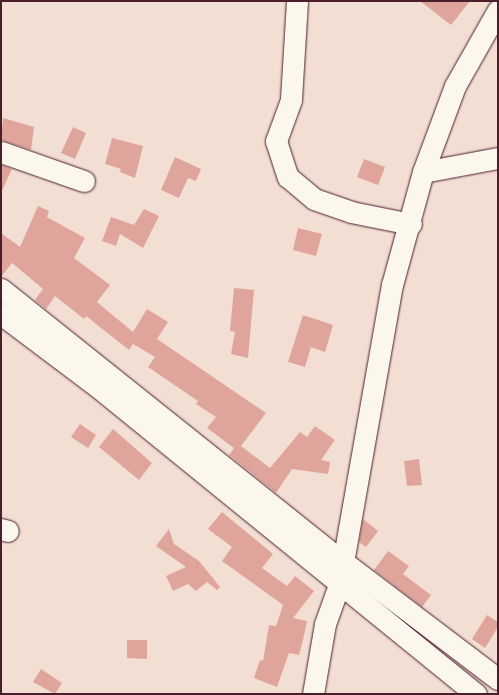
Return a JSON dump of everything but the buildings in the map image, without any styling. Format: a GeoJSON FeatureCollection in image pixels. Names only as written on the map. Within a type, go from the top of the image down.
{"type":"FeatureCollection","features":[{"type":"Feature","properties":{"kind":"street"},"geometry":{"type":"LineString","coordinates":[[299,3],[291,100],[276,141],[288,177],[294,184],[322,202],[351,212],[412,224]]}},
{"type":"Feature","properties":{"kind":"street"},"geometry":{"type":"LineString","coordinates":[[313,694],[325,624],[339,585],[341,560],[392,285],[412,224],[423,172],[455,86],[498,10]]}},
{"type":"Feature","properties":{"kind":"street"},"geometry":{"type":"LineString","coordinates":[[1,152],[84,181]]}},
{"type":"Feature","properties":{"kind":"street"},"geometry":{"type":"LineString","coordinates":[[423,172],[498,158]]}},
{"type":"Feature","properties":{"kind":"street"},"geometry":{"type":"LineString","coordinates":[[1,289],[341,560],[498,679]]}},
{"type":"Feature","properties":{"kind":"street"},"geometry":{"type":"LineString","coordinates":[[1,314],[98,388],[339,585],[476,694]]}}]}
